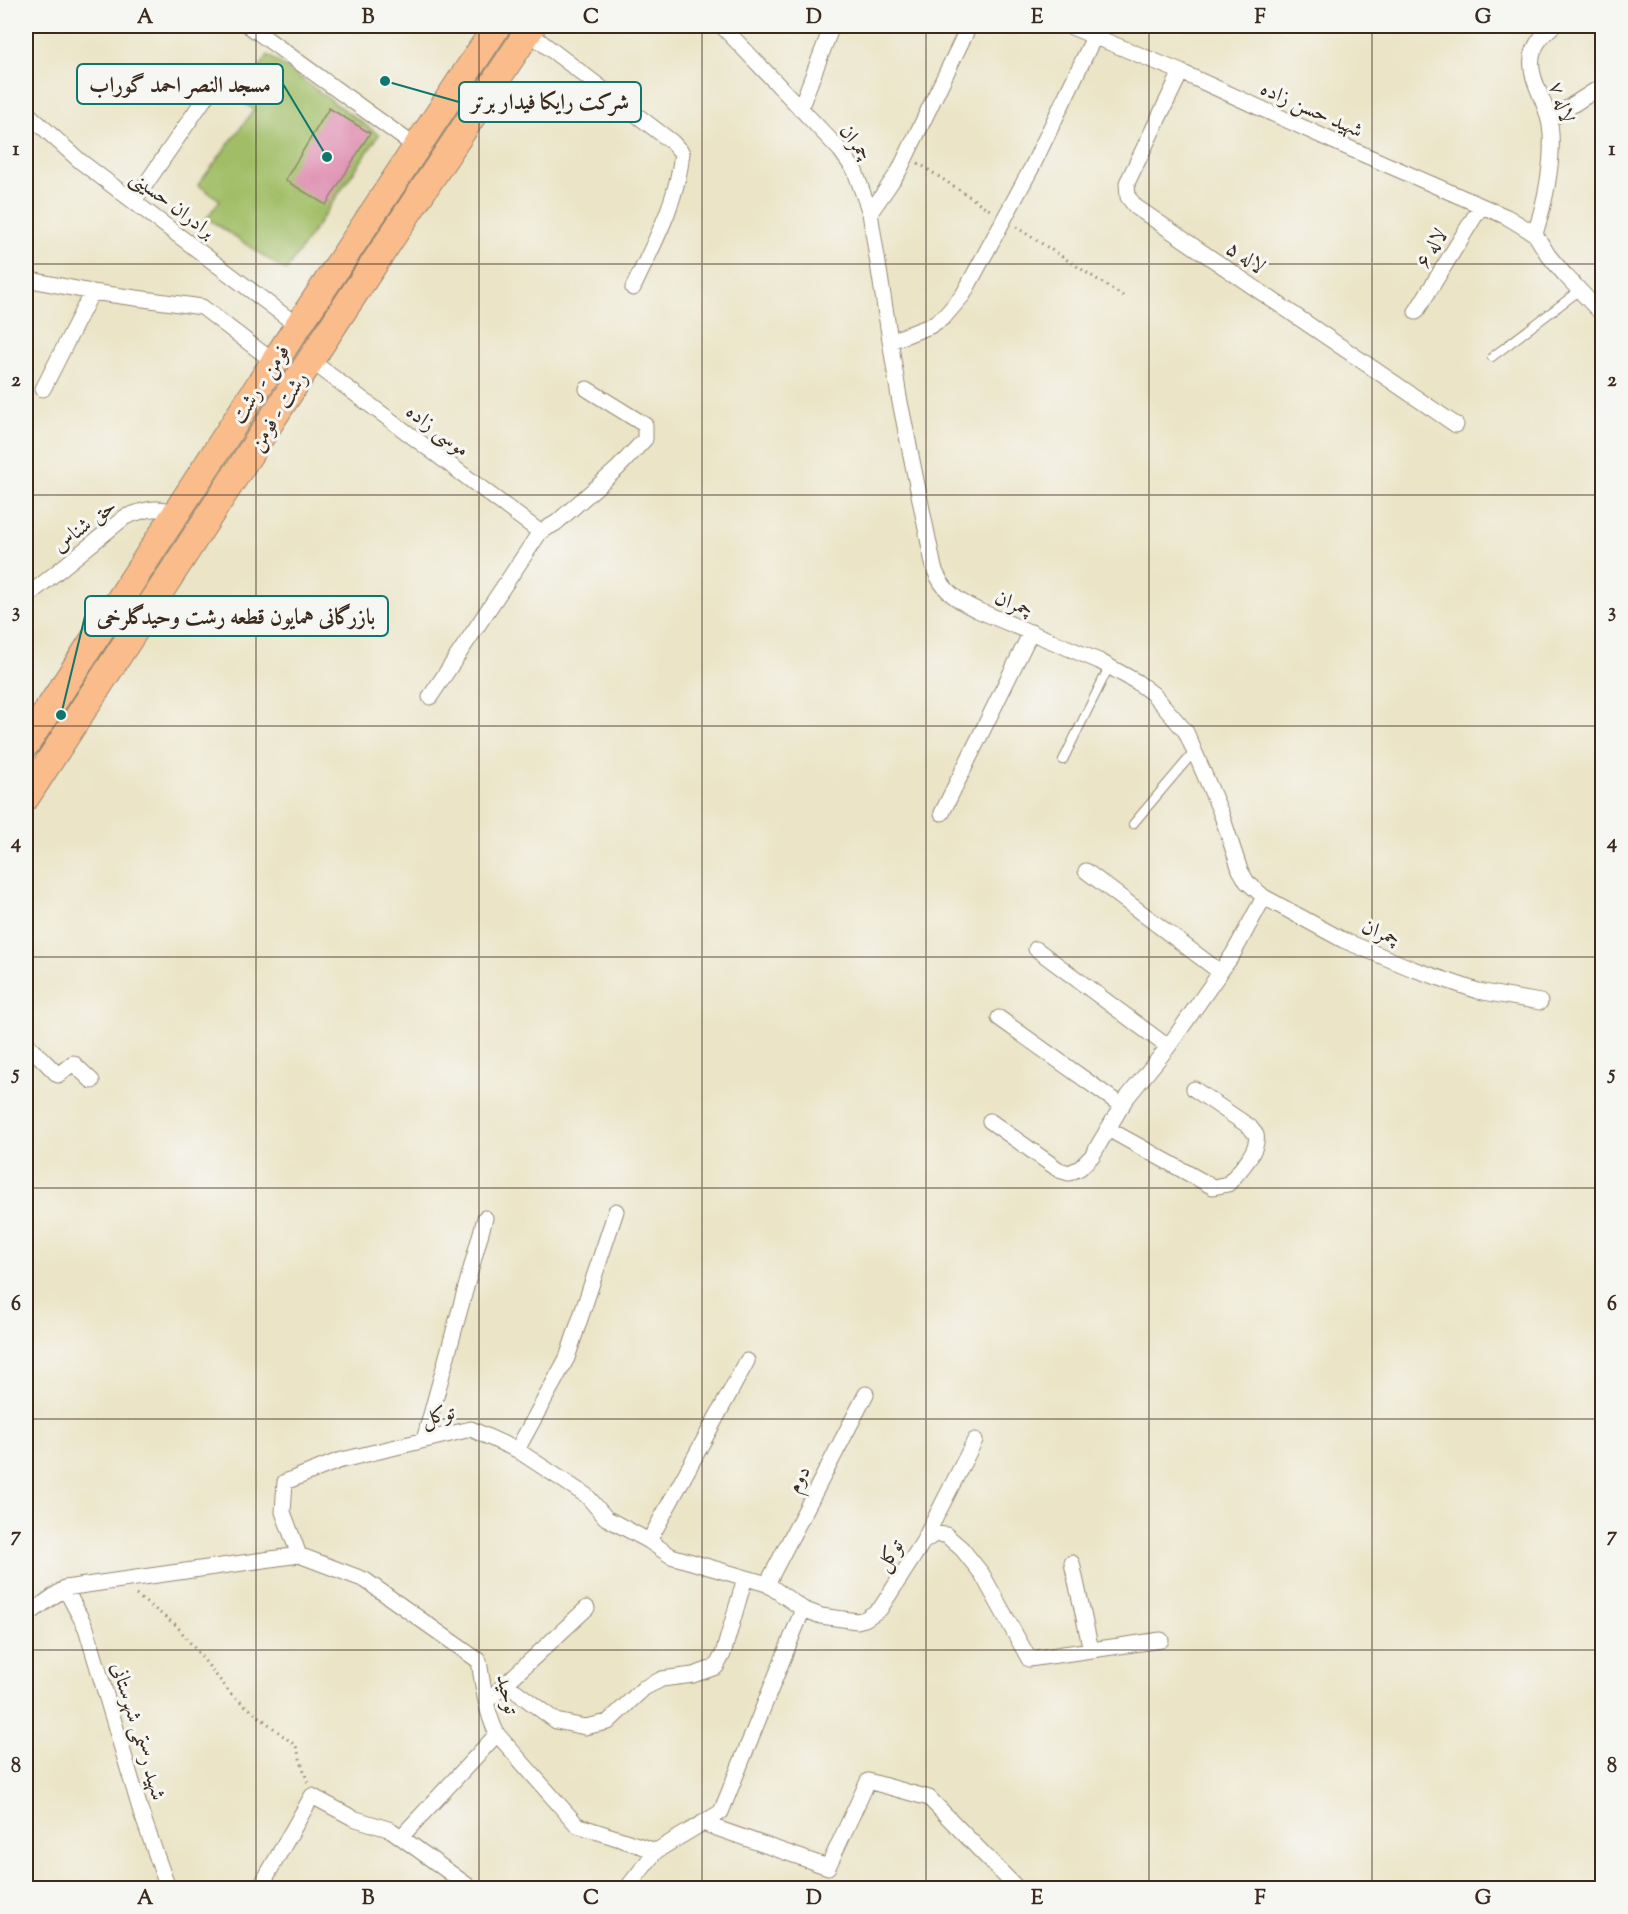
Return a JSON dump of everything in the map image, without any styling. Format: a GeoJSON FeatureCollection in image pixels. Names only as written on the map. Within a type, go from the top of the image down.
{"type":"FeatureCollection","features":[{"type":"Feature","properties":{"kind":"highway","name":"فومن - رشت"},"geometry":{"type":"LineString","coordinates":[[26,744],[416,147],[490,28]]}},
{"type":"Feature","properties":{"kind":"highway","name":"رشت - فومن"},"geometry":{"type":"LineString","coordinates":[[26,797],[310,360],[530,28]]}},
{"type":"Feature","properties":{"kind":"street"},"geometry":{"type":"LineString","coordinates":[[249,26],[416,147]]}},
{"type":"Feature","properties":{"kind":"street","name":"چمران"},"geometry":{"type":"LineString","coordinates":[[722,26],[840,150],[855,171],[870,213],[908,441],[934,568],[939,581],[949,594],[961,603],[1100,661],[1153,694],[1186,732],[1223,819],[1240,870],[1247,882],[1264,897],[1343,940],[1413,969],[1478,991],[1540,1002]]}},
{"type":"Feature","properties":{"kind":"street"},"geometry":{"type":"LineString","coordinates":[[800,109],[832,26]]}},
{"type":"Feature","properties":{"kind":"street"},"geometry":{"type":"LineString","coordinates":[[870,213],[899,171],[969,26]]}},
{"type":"Feature","properties":{"kind":"street","name":"شهید حسن زاده"},"geometry":{"type":"LineString","coordinates":[[1069,26],[1181,72],[1507,217],[1535,234]]}},
{"type":"Feature","properties":{"kind":"street","name":"لاله ۷"},"geometry":{"type":"LineString","coordinates":[[1535,234],[1546,198],[1551,135],[1549,120],[1533,80],[1532,63],[1534,48],[1541,36],[1553,26]]}},
{"type":"Feature","properties":{"kind":"street"},"geometry":{"type":"LineString","coordinates":[[530,28],[672,142],[682,153],[679,178],[665,222],[633,288]]}},
{"type":"Feature","properties":{"kind":"street"},"geometry":{"type":"LineString","coordinates":[[891,340],[930,326],[944,317],[963,295],[1032,167],[1094,37]]}},
{"type":"Feature","properties":{"kind":"street","name":"لاله ۵"},"geometry":{"type":"LineString","coordinates":[[1181,72],[1127,183],[1128,197],[1136,207],[1456,425]]}},
{"type":"Feature","properties":{"kind":"street"},"geometry":{"type":"LineString","coordinates":[[1549,120],[1602,87]]}},
{"type":"Feature","properties":{"kind":"street"},"geometry":{"type":"LineString","coordinates":[[134,201],[207,95]]}},
{"type":"Feature","properties":{"kind":"street","name":"برادران حسینی"},"geometry":{"type":"LineString","coordinates":[[26,112],[80,161],[298,326]]}},
{"type":"Feature","properties":{"kind":"street","name":"لاله ۶"},"geometry":{"type":"LineString","coordinates":[[1416,312],[1481,206]]}},
{"type":"Feature","properties":{"kind":"street"},"geometry":{"type":"LineString","coordinates":[[1535,234],[1548,255],[1602,314]]}},
{"type":"Feature","properties":{"kind":"street"},"geometry":{"type":"LineString","coordinates":[[26,279],[92,292],[202,307],[274,362]]}},
{"type":"Feature","properties":{"kind":"street"},"geometry":{"type":"LineString","coordinates":[[43,389],[92,292]]}},
{"type":"Feature","properties":{"kind":"street","name":"موسی زاده"},"geometry":{"type":"LineString","coordinates":[[310,360],[540,532]]}},
{"type":"Feature","properties":{"kind":"street"},"geometry":{"type":"LineString","coordinates":[[430,697],[540,532],[556,523],[618,468],[645,440],[645,425],[587,389]]}},
{"type":"Feature","properties":{"kind":"street","name":"حق شناس"},"geometry":{"type":"LineString","coordinates":[[26,597],[125,517],[161,508],[176,513]]}},
{"type":"Feature","properties":{"kind":"street"},"geometry":{"type":"LineString","coordinates":[[942,813],[1030,632]]}},
{"type":"Feature","properties":{"kind":"street"},"geometry":{"type":"LineString","coordinates":[[1086,871],[1220,972]]}},
{"type":"Feature","properties":{"kind":"street"},"geometry":{"type":"LineString","coordinates":[[990,1121],[1059,1170],[1069,1173],[1080,1168],[1092,1156],[1122,1106],[1168,1047],[1233,954],[1264,897]]}},
{"type":"Feature","properties":{"kind":"street"},"geometry":{"type":"LineString","coordinates":[[1036,950],[1168,1047]]}},
{"type":"Feature","properties":{"kind":"street"},"geometry":{"type":"LineString","coordinates":[[999,1018],[1122,1106]]}},
{"type":"Feature","properties":{"kind":"street"},"geometry":{"type":"LineString","coordinates":[[26,1043],[58,1075],[73,1063],[92,1081]]}},
{"type":"Feature","properties":{"kind":"street"},"geometry":{"type":"LineString","coordinates":[[1108,1129],[1213,1187],[1228,1184],[1244,1166],[1256,1145],[1256,1134],[1250,1127],[1194,1089]]}},
{"type":"Feature","properties":{"kind":"street"},"geometry":{"type":"LineString","coordinates":[[517,1450],[567,1358],[616,1211]]}},
{"type":"Feature","properties":{"kind":"street"},"geometry":{"type":"LineString","coordinates":[[424,1440],[485,1218]]}},
{"type":"Feature","properties":{"kind":"street"},"geometry":{"type":"LineString","coordinates":[[649,1541],[747,1361]]}},
{"type":"Feature","properties":{"kind":"street","name":"دوم"},"geometry":{"type":"LineString","coordinates":[[767,1584],[867,1394]]}},
{"type":"Feature","properties":{"kind":"street","name":"توکل"},"geometry":{"type":"LineString","coordinates":[[299,1555],[283,1512],[285,1482],[338,1461],[471,1429],[517,1450],[587,1496],[606,1518],[649,1541],[670,1556],[767,1584],[803,1609],[821,1616],[857,1621],[873,1615],[880,1609],[922,1542],[934,1534],[946,1535],[962,1549],[982,1574],[1029,1659],[1161,1640]]}},
{"type":"Feature","properties":{"kind":"street"},"geometry":{"type":"LineString","coordinates":[[922,1542],[975,1440]]}},
{"type":"Feature","properties":{"kind":"street","name":"توحید"},"geometry":{"type":"LineString","coordinates":[[26,1616],[65,1588],[299,1555],[364,1580],[479,1661],[486,1702],[497,1734],[577,1825],[656,1851]]}},
{"type":"Feature","properties":{"kind":"street"},"geometry":{"type":"LineString","coordinates":[[1072,1563],[1091,1650]]}},
{"type":"Feature","properties":{"kind":"street"},"geometry":{"type":"LineString","coordinates":[[506,1684],[556,1721],[585,1727],[608,1722],[644,1688],[662,1679],[693,1674],[716,1667],[723,1654],[745,1578]]}},
{"type":"Feature","properties":{"kind":"street","name":"شهید رستمی شهرستانی"},"geometry":{"type":"LineString","coordinates":[[65,1588],[86,1628],[141,1812],[168,1888]]}},
{"type":"Feature","properties":{"kind":"street"},"geometry":{"type":"LineString","coordinates":[[486,1702],[587,1608]]}},
{"type":"Feature","properties":{"kind":"street"},"geometry":{"type":"LineString","coordinates":[[628,1888],[656,1851],[721,1812],[803,1609]]}},
{"type":"Feature","properties":{"kind":"street"},"geometry":{"type":"LineString","coordinates":[[401,1837],[497,1734]]}},
{"type":"Feature","properties":{"kind":"street"},"geometry":{"type":"LineString","coordinates":[[702,1823],[828,1867],[868,1781],[929,1798],[1017,1888]]}},
{"type":"Feature","properties":{"kind":"street"},"geometry":{"type":"LineString","coordinates":[[262,1884],[312,1796],[353,1818],[391,1830],[471,1888]]}},
{"type":"Feature","properties":{"kind":"lane"},"geometry":{"type":"LineString","coordinates":[[1491,357],[1579,291]]}},
{"type":"Feature","properties":{"kind":"lane"},"geometry":{"type":"LineString","coordinates":[[1063,760],[1109,667]]}},
{"type":"Feature","properties":{"kind":"lane"},"geometry":{"type":"LineString","coordinates":[[1133,824],[1194,751]]}},
{"type":"Feature","properties":{"kind":"path"},"geometry":{"type":"LineString","coordinates":[[117,1581],[176,1625],[231,1694],[296,1746],[312,1796]]}},
{"type":"Feature","properties":{"kind":"green space"},"geometry":{"type":"Polygon","coordinates":[[[268,55],[379,135],[286,271],[207,218],[220,200],[198,185],[254,110],[239,99],[268,55]]]}},
{"type":"Feature","properties":{"kind":"building"},"geometry":{"type":"Polygon","coordinates":[[[329,108],[370,133],[326,205],[285,180],[329,108]]]}},
{"type":"Feature","properties":{"kind":"place","name":"شرکت رایکا فیدار برتر"},"geometry":{"type":"Point","coordinates":[385,81]}},
{"type":"Feature","properties":{"kind":"place","name":"مسجد النصر احمد گوراب"},"geometry":{"type":"Point","coordinates":[327,157]}},
{"type":"Feature","properties":{"kind":"place","name":"بازرگانی همایون قطعه رشت وحیدگلرخی"},"geometry":{"type":"Point","coordinates":[61,715]}}]}
